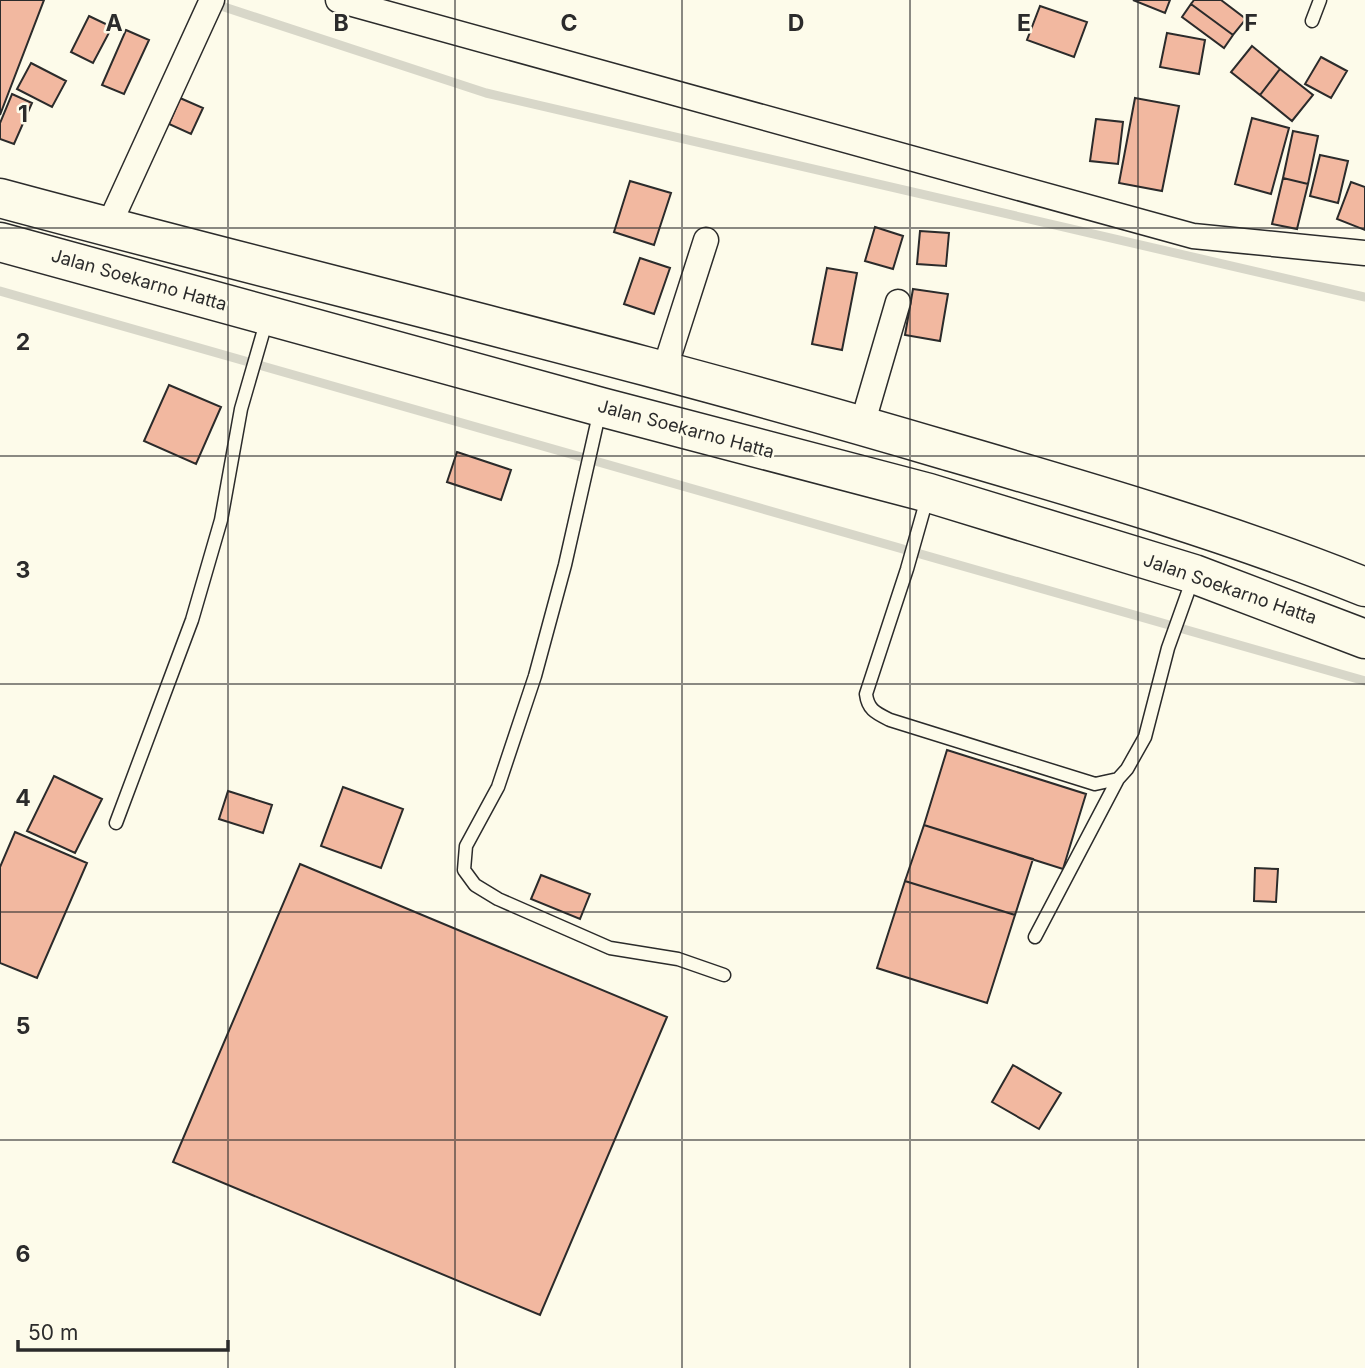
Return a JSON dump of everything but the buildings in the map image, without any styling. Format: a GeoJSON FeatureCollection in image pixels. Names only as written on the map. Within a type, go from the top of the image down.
{"type":"FeatureCollection","features":[{"type":"Feature","properties":{"kind":"highway"},"geometry":{"type":"LineString","coordinates":[[0,198],[862,425],[1118,501],[1308,564],[1365,587]]}},
{"type":"Feature","properties":{"kind":"highway","name":"Jalan Soekarno Hatta"},"geometry":{"type":"LineString","coordinates":[[0,242],[601,407],[929,493],[1194,574],[1365,639]]}},
{"type":"Feature","properties":{"kind":"street"},"geometry":{"type":"LineString","coordinates":[[108,227],[212,0]]}},
{"type":"Feature","properties":{"kind":"street"},"geometry":{"type":"LineString","coordinates":[[338,0],[1193,236],[1365,253]]}},
{"type":"Feature","properties":{"kind":"street"},"geometry":{"type":"LineString","coordinates":[[664,371],[706,240]]}},
{"type":"Feature","properties":{"kind":"street"},"geometry":{"type":"LineString","coordinates":[[862,425],[898,302]]}},
{"type":"Feature","properties":{"kind":"lane"},"geometry":{"type":"LineString","coordinates":[[1312,21],[1320,0]]}},
{"type":"Feature","properties":{"kind":"lane"},"geometry":{"type":"LineString","coordinates":[[116,823],[192,620],[221,520],[242,409],[268,316]]}},
{"type":"Feature","properties":{"kind":"lane"},"geometry":{"type":"LineString","coordinates":[[601,407],[535,676],[498,787],[466,846],[464,870],[475,885],[498,899],[610,948],[678,959],[724,975]]}},
{"type":"Feature","properties":{"kind":"lane"},"geometry":{"type":"LineString","coordinates":[[929,493],[866,694],[867,704],[872,711],[890,720],[1095,784],[1118,779]]}},
{"type":"Feature","properties":{"kind":"lane"},"geometry":{"type":"LineString","coordinates":[[1035,937],[1118,779],[1127,769],[1145,737],[1168,648],[1194,574]]}},
{"type":"Feature","properties":{"kind":"waterway"},"geometry":{"type":"LineString","coordinates":[[212,3],[486,93],[1365,297]]}},
{"type":"Feature","properties":{"kind":"waterway"},"geometry":{"type":"LineString","coordinates":[[0,291],[1365,681]]}}]}
